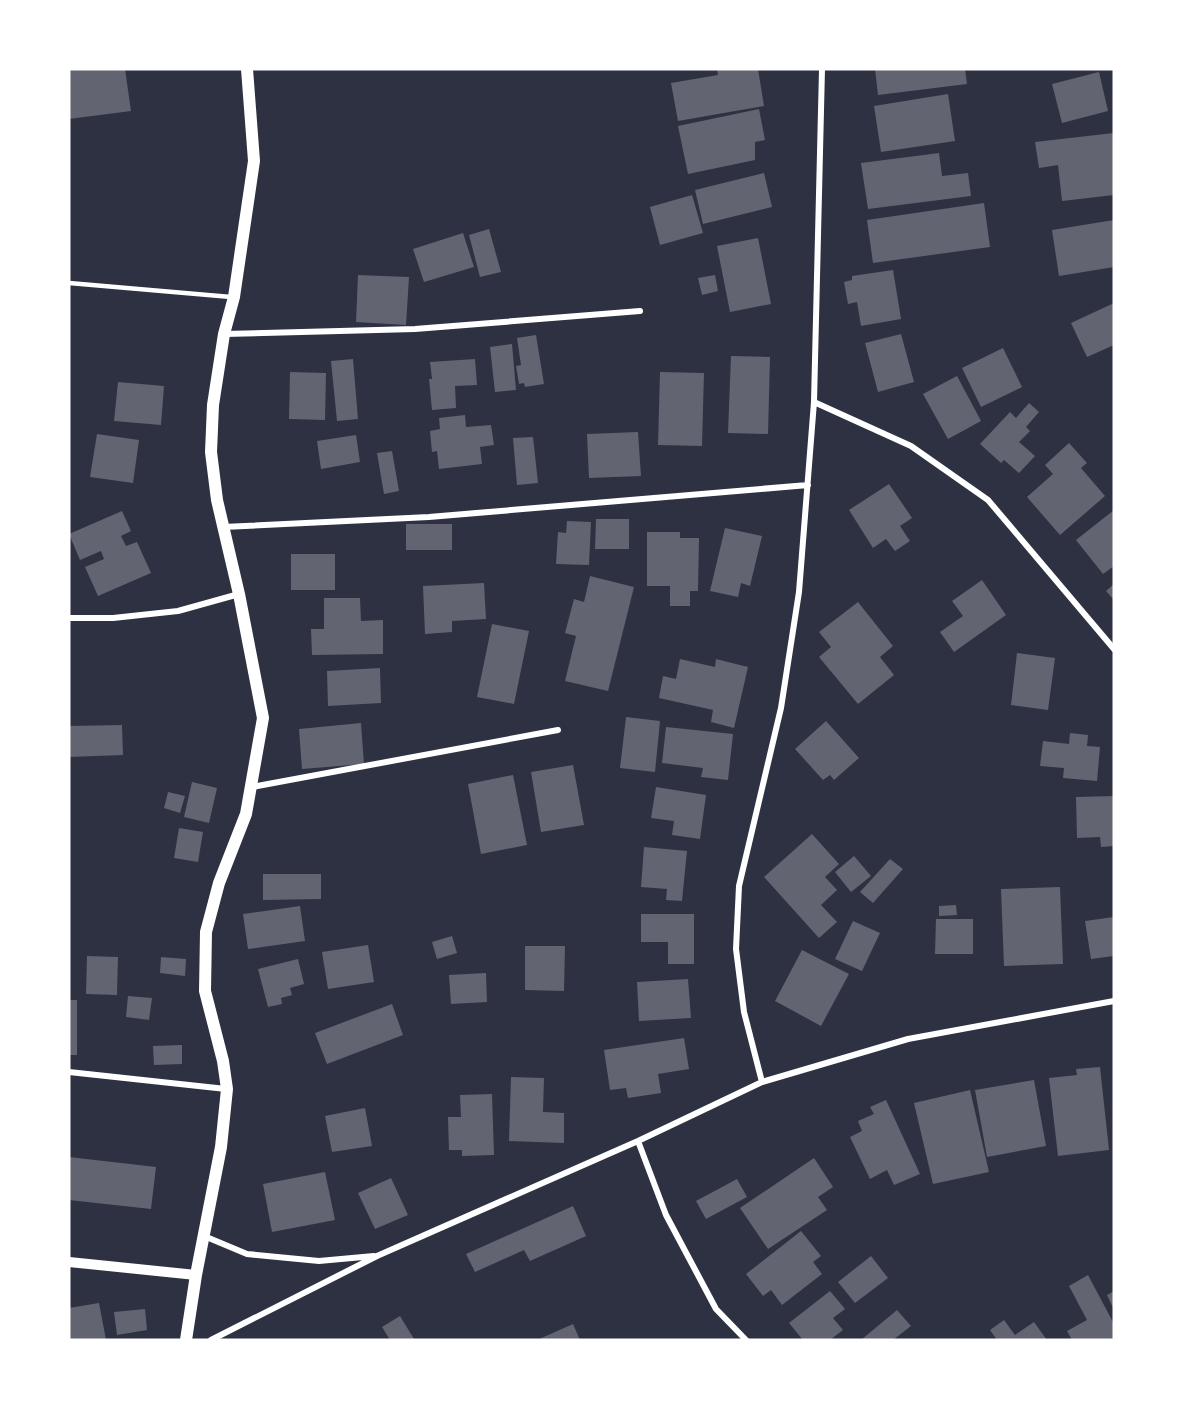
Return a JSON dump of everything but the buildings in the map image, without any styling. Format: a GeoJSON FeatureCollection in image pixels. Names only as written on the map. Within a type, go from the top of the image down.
{"type":"FeatureCollection","features":[{"type":"Feature","properties":{"kind":"main road"},"geometry":{"type":"LineString","coordinates":[[186,1340],[221,1147],[227,1089],[223,1061],[205,991],[206,933],[219,883],[246,814],[263,718],[239,594],[217,500],[211,452],[213,405],[224,334],[234,297],[254,161],[247,69]]}},
{"type":"Feature","properties":{"kind":"street"},"geometry":{"type":"LineString","coordinates":[[762,1082],[744,1012],[736,949],[739,886],[781,708],[800,592],[814,402],[822,69]]}},
{"type":"Feature","properties":{"kind":"street"},"geometry":{"type":"LineString","coordinates":[[224,334],[415,329],[640,311]]}},
{"type":"Feature","properties":{"kind":"street"},"geometry":{"type":"LineString","coordinates":[[814,402],[910,446],[988,500],[1114,649]]}},
{"type":"Feature","properties":{"kind":"street"},"geometry":{"type":"LineString","coordinates":[[223,527],[429,517],[808,485]]}},
{"type":"Feature","properties":{"kind":"street"},"geometry":{"type":"LineString","coordinates":[[69,618],[113,618],[178,611],[239,594]]}},
{"type":"Feature","properties":{"kind":"street"},"geometry":{"type":"LineString","coordinates":[[251,787],[558,730]]}},
{"type":"Feature","properties":{"kind":"street"},"geometry":{"type":"LineString","coordinates":[[211,1340],[377,1256],[638,1141],[762,1082],[908,1039],[1114,1001]]}},
{"type":"Feature","properties":{"kind":"street"},"geometry":{"type":"LineString","coordinates":[[69,1072],[227,1089]]}},
{"type":"Feature","properties":{"kind":"street"},"geometry":{"type":"LineString","coordinates":[[638,1141],[666,1215],[716,1309],[746,1340]]}},
{"type":"Feature","properties":{"kind":"street"},"geometry":{"type":"LineString","coordinates":[[204,1236],[247,1254],[319,1261],[377,1256]]}},
{"type":"Feature","properties":{"kind":"street"},"geometry":{"type":"LineString","coordinates":[[69,1262],[196,1275]]}},
{"type":"Feature","properties":{"kind":"lane"},"geometry":{"type":"LineString","coordinates":[[69,283],[234,297]]}}]}
